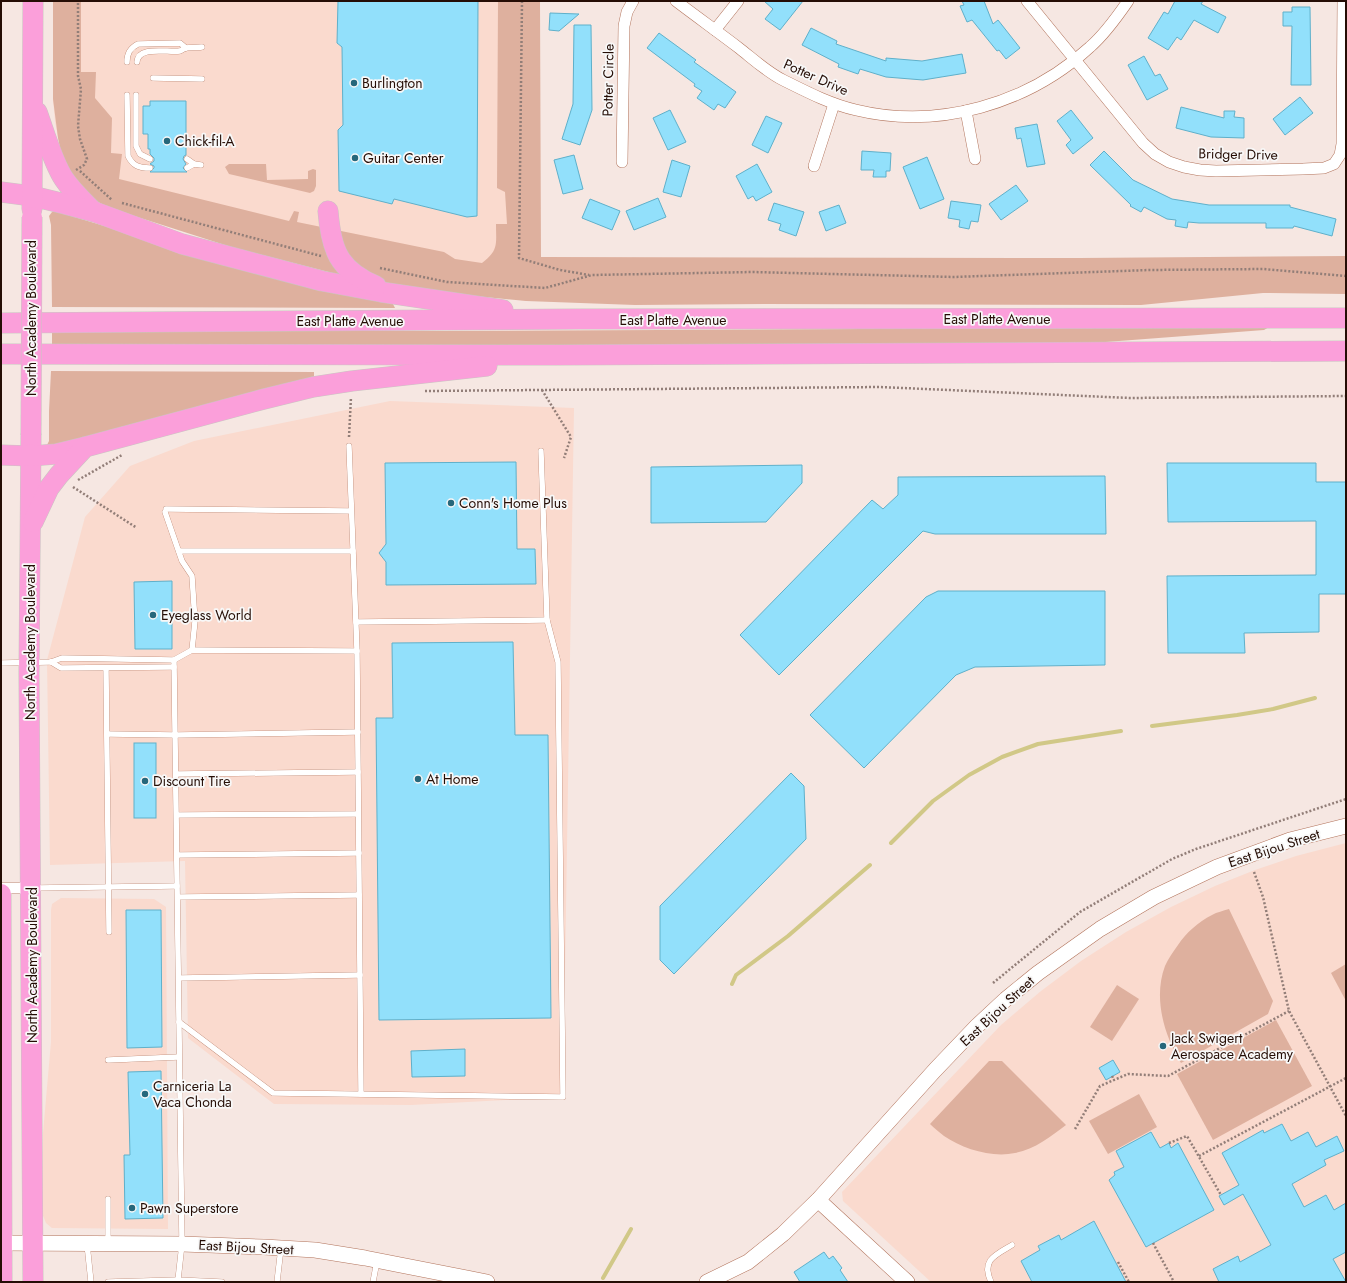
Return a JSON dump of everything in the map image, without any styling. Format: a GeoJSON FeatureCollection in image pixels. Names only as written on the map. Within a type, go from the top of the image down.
{"type":"FeatureCollection","features":[{"type":"Feature","properties":{"kind":"highway","name":"North Academy Boulevard"},"geometry":{"type":"LineString","coordinates":[[33,1],[29,662],[32,888],[33,1282]]}},
{"type":"Feature","properties":{"kind":"highway"},"geometry":{"type":"LineString","coordinates":[[32,100],[57,168],[74,192],[95,212]]}},
{"type":"Feature","properties":{"kind":"highway"},"geometry":{"type":"LineString","coordinates":[[1,192],[32,196],[95,212],[182,244],[322,280],[398,294],[508,311],[578,319]]}},
{"type":"Feature","properties":{"kind":"highway"},"geometry":{"type":"LineString","coordinates":[[328,211],[330,235],[334,248],[344,266],[370,283],[398,294]]}},
{"type":"Feature","properties":{"kind":"highway","name":"East Platte Avenue"},"geometry":{"type":"LineString","coordinates":[[1,323],[578,319],[1346,318]]}},
{"type":"Feature","properties":{"kind":"highway"},"geometry":{"type":"LineString","coordinates":[[1,354],[554,355],[1346,351]]}},
{"type":"Feature","properties":{"kind":"highway"},"geometry":{"type":"LineString","coordinates":[[1,455],[31,456],[56,454],[264,399],[313,388],[352,381],[507,364],[554,355]]}},
{"type":"Feature","properties":{"kind":"highway"},"geometry":{"type":"LineString","coordinates":[[31,528],[49,488],[85,447]]}},
{"type":"Feature","properties":{"kind":"highway"},"geometry":{"type":"LineString","coordinates":[[1,894],[2,1282]]}},
{"type":"Feature","properties":{"kind":"street","name":"Potter Circle"},"geometry":{"type":"LineString","coordinates":[[622,162],[624,26],[627,12],[633,1]]}},
{"type":"Feature","properties":{"kind":"street","name":"Potter Drive"},"geometry":{"type":"LineString","coordinates":[[676,1],[782,80],[834,104],[868,113],[905,117],[924,117],[966,111],[1021,94],[1055,75],[1074,60],[1103,34],[1128,1]]}},
{"type":"Feature","properties":{"kind":"street"},"geometry":{"type":"LineString","coordinates":[[715,30],[738,1]]}},
{"type":"Feature","properties":{"kind":"street","name":"Bridger Drive"},"geometry":{"type":"LineString","coordinates":[[1027,1],[1138,138],[1155,154],[1169,162],[1200,170],[1303,170],[1324,168],[1334,164],[1340,155],[1342,144],[1343,1]]}},
{"type":"Feature","properties":{"kind":"street"},"geometry":{"type":"LineString","coordinates":[[814,166],[834,104]]}},
{"type":"Feature","properties":{"kind":"street"},"geometry":{"type":"LineString","coordinates":[[966,111],[976,159]]}},
{"type":"Feature","properties":{"kind":"street","name":"East Bijou Street"},"geometry":{"type":"LineString","coordinates":[[707,1282],[748,1262],[783,1234],[818,1200],[935,1070],[977,1026],[1006,999],[1038,973],[1100,929],[1154,897],[1217,867],[1290,840],[1346,826]]}},
{"type":"Feature","properties":{"kind":"street"},"geometry":{"type":"LineString","coordinates":[[1,888],[32,888]]}},
{"type":"Feature","properties":{"kind":"street"},"geometry":{"type":"LineString","coordinates":[[818,1200],[906,1282]]}},
{"type":"Feature","properties":{"kind":"street","name":"East Bijou Street"},"geometry":{"type":"LineString","coordinates":[[2,1243],[182,1244],[315,1250],[377,1260],[487,1282]]}},
{"type":"Feature","properties":{"kind":"lane"},"geometry":{"type":"LineString","coordinates":[[127,62],[129,51],[138,44],[180,43],[186,48]]}},
{"type":"Feature","properties":{"kind":"lane"},"geometry":{"type":"LineString","coordinates":[[137,62],[140,55],[143,53],[162,50],[180,51],[186,48],[202,48]]}},
{"type":"Feature","properties":{"kind":"lane"},"geometry":{"type":"LineString","coordinates":[[153,78],[202,79]]}},
{"type":"Feature","properties":{"kind":"lane"},"geometry":{"type":"LineString","coordinates":[[127,95],[128,156],[132,163],[137,166],[150,168]]}},
{"type":"Feature","properties":{"kind":"lane"},"geometry":{"type":"LineString","coordinates":[[136,95],[136,146],[137,150],[142,156],[150,158]]}},
{"type":"Feature","properties":{"kind":"lane"},"geometry":{"type":"LineString","coordinates":[[186,159],[194,164],[202,165]]}},
{"type":"Feature","properties":{"kind":"lane"},"geometry":{"type":"LineString","coordinates":[[186,168],[194,164]]}},
{"type":"Feature","properties":{"kind":"lane"},"geometry":{"type":"LineString","coordinates":[[349,446],[357,650],[361,1094]]}},
{"type":"Feature","properties":{"kind":"lane"},"geometry":{"type":"LineString","coordinates":[[179,1022],[273,1093],[563,1097],[558,662],[547,620],[541,451]]}},
{"type":"Feature","properties":{"kind":"lane"},"geometry":{"type":"LineString","coordinates":[[192,650],[195,621],[192,576],[182,561],[178,551],[166,510],[352,512]]}},
{"type":"Feature","properties":{"kind":"lane"},"geometry":{"type":"LineString","coordinates":[[178,551],[353,551]]}},
{"type":"Feature","properties":{"kind":"lane"},"geometry":{"type":"LineString","coordinates":[[356,622],[547,620]]}},
{"type":"Feature","properties":{"kind":"lane"},"geometry":{"type":"LineString","coordinates":[[1,662],[51,662],[62,658],[174,660],[192,650],[357,650]]}},
{"type":"Feature","properties":{"kind":"lane"},"geometry":{"type":"LineString","coordinates":[[174,660],[182,1244],[178,1281]]}},
{"type":"Feature","properties":{"kind":"lane"},"geometry":{"type":"LineString","coordinates":[[51,662],[61,668],[174,667]]}},
{"type":"Feature","properties":{"kind":"lane"},"geometry":{"type":"LineString","coordinates":[[106,668],[109,932]]}},
{"type":"Feature","properties":{"kind":"lane"},"geometry":{"type":"LineString","coordinates":[[107,734],[176,735],[358,732]]}},
{"type":"Feature","properties":{"kind":"lane"},"geometry":{"type":"LineString","coordinates":[[176,774],[358,772]]}},
{"type":"Feature","properties":{"kind":"lane"},"geometry":{"type":"LineString","coordinates":[[177,815],[358,814]]}},
{"type":"Feature","properties":{"kind":"lane"},"geometry":{"type":"LineString","coordinates":[[177,855],[359,853]]}},
{"type":"Feature","properties":{"kind":"lane"},"geometry":{"type":"LineString","coordinates":[[32,888],[177,886]]}},
{"type":"Feature","properties":{"kind":"lane"},"geometry":{"type":"LineString","coordinates":[[178,897],[359,895]]}},
{"type":"Feature","properties":{"kind":"lane"},"geometry":{"type":"LineString","coordinates":[[178,978],[360,975]]}},
{"type":"Feature","properties":{"kind":"lane"},"geometry":{"type":"LineString","coordinates":[[108,1060],[179,1057]]}},
{"type":"Feature","properties":{"kind":"lane"},"geometry":{"type":"LineString","coordinates":[[108,1199],[108,1244]]}},
{"type":"Feature","properties":{"kind":"lane"},"geometry":{"type":"LineString","coordinates":[[87,1244],[91,1282]]}},
{"type":"Feature","properties":{"kind":"lane"},"geometry":{"type":"LineString","coordinates":[[991,1282],[987,1274],[987,1265],[995,1254],[1012,1245]]}},
{"type":"Feature","properties":{"kind":"lane"},"geometry":{"type":"LineString","coordinates":[[278,1282],[281,1248]]}},
{"type":"Feature","properties":{"kind":"lane"},"geometry":{"type":"LineString","coordinates":[[373,1282],[377,1260]]}},
{"type":"Feature","properties":{"kind":"lane"},"geometry":{"type":"LineString","coordinates":[[108,1282],[222,1282]]}},
{"type":"Feature","properties":{"kind":"path"},"geometry":{"type":"LineString","coordinates":[[72,173],[84,165],[87,159],[80,139],[78,126],[81,89],[78,76],[78,1]]}},
{"type":"Feature","properties":{"kind":"path"},"geometry":{"type":"LineString","coordinates":[[522,1],[519,258],[560,270],[592,275],[753,272],[954,277],[1149,270],[1263,269],[1346,276]]}},
{"type":"Feature","properties":{"kind":"path"},"geometry":{"type":"LineString","coordinates":[[78,169],[113,201]]}},
{"type":"Feature","properties":{"kind":"path"},"geometry":{"type":"LineString","coordinates":[[121,203],[340,260]]}},
{"type":"Feature","properties":{"kind":"path"},"geometry":{"type":"LineString","coordinates":[[378,268],[447,282],[545,288],[592,275]]}},
{"type":"Feature","properties":{"kind":"path"},"geometry":{"type":"LineString","coordinates":[[424,391],[880,386],[1130,398],[1346,396]]}},
{"type":"Feature","properties":{"kind":"path"},"geometry":{"type":"LineString","coordinates":[[542,390],[571,437],[564,458]]}},
{"type":"Feature","properties":{"kind":"path"},"geometry":{"type":"LineString","coordinates":[[344,399],[358,396]]}},
{"type":"Feature","properties":{"kind":"path"},"geometry":{"type":"LineString","coordinates":[[349,446],[351,397]]}},
{"type":"Feature","properties":{"kind":"path"},"geometry":{"type":"LineString","coordinates":[[77,481],[124,454]]}},
{"type":"Feature","properties":{"kind":"path"},"geometry":{"type":"LineString","coordinates":[[73,487],[137,528]]}},
{"type":"Feature","properties":{"kind":"path"},"geometry":{"type":"LineString","coordinates":[[1254,872],[1262,897],[1289,1011],[1346,1116]]}},
{"type":"Feature","properties":{"kind":"path"},"geometry":{"type":"LineString","coordinates":[[1075,1129],[1100,1086],[1128,1074],[1168,1076],[1289,1011]]}},
{"type":"Feature","properties":{"kind":"path"},"geometry":{"type":"LineString","coordinates":[[1112,1076],[1114,1080]]}},
{"type":"Feature","properties":{"kind":"path"},"geometry":{"type":"LineString","coordinates":[[1199,1156],[1346,1078]]}},
{"type":"Feature","properties":{"kind":"path"},"geometry":{"type":"LineString","coordinates":[[1169,1143],[1187,1136],[1221,1195]]}},
{"type":"Feature","properties":{"kind":"path"},"geometry":{"type":"LineString","coordinates":[[1153,1243],[1174,1282]]}},
{"type":"Feature","properties":{"kind":"path"},"geometry":{"type":"LineString","coordinates":[[1118,1262],[1129,1282]]}},
{"type":"Feature","properties":{"kind":"shaded area"},"geometry":{"type":"Polygon","coordinates":[[[53,1],[540,1],[526,301],[231,247],[61,152],[55,122],[53,99],[53,1]]]}},
{"type":"Feature","properties":{"kind":"shaded area"},"geometry":{"type":"Polygon","coordinates":[[[53,1],[81,1],[81,72],[96,72],[95,98],[112,118],[111,153],[122,154],[119,179],[289,221],[294,211],[299,212],[297,222],[444,252],[455,259],[482,263],[494,250],[496,224],[507,224],[505,192],[497,188],[498,1],[540,1],[541,257],[1079,258],[1346,256],[1346,294],[1263,293],[1141,305],[635,305],[526,301],[424,291],[356,279],[231,247],[107,207],[93,199],[72,177],[61,152],[58,138],[53,99],[53,1]]]}},
{"type":"Feature","properties":{"kind":"shaded area"},"geometry":{"type":"Polygon","coordinates":[[[229,164],[266,164],[267,180],[308,179],[308,171],[313,169],[316,170],[316,186],[314,191],[310,193],[229,174],[225,167],[229,164]]]}},
{"type":"Feature","properties":{"kind":"shaded area"},"geometry":{"type":"Polygon","coordinates":[[[52,212],[58,212],[187,251],[382,300],[393,304],[395,308],[52,307],[51,225],[49,216],[52,212]]]}},
{"type":"Feature","properties":{"kind":"shaded area"},"geometry":{"type":"Polygon","coordinates":[[[1269,327],[1264,330],[1053,346],[52,351],[52,330],[440,331],[1269,327]]]}},
{"type":"Feature","properties":{"kind":"shaded area"},"geometry":{"type":"Polygon","coordinates":[[[51,371],[314,372],[314,378],[78,445],[47,445],[49,441],[51,371]]]}},
{"type":"Feature","properties":{"kind":"shaded area"},"geometry":{"type":"Polygon","coordinates":[[[390,401],[574,408],[563,1097],[411,1105],[274,1104],[188,1038],[185,861],[50,865],[47,660],[85,517],[130,466],[194,441],[390,401]]]}},
{"type":"Feature","properties":{"kind":"shaded area","name":"Jack Swigert Aerospace Academy"},"geometry":{"type":"Polygon","coordinates":[[[1346,843],[1346,1282],[931,1282],[843,1201],[842,1192],[1001,1025],[1041,991],[1081,961],[1126,932],[1171,907],[1215,886],[1296,856],[1346,843]]]}},
{"type":"Feature","properties":{"kind":"shaded area"},"geometry":{"type":"Polygon","coordinates":[[[61,898],[154,899],[166,907],[168,1229],[52,1228],[46,1223],[42,1213],[43,1133],[51,1042],[51,910],[52,904],[61,898]]]}},
{"type":"Feature","properties":{"kind":"shaded area"},"geometry":{"type":"Polygon","coordinates":[[[1229,909],[1273,1001],[1268,1014],[1181,1063],[1170,1041],[1162,1016],[1160,991],[1165,966],[1181,941],[1193,928],[1214,914],[1229,909]]]}},
{"type":"Feature","properties":{"kind":"shaded area"},"geometry":{"type":"Polygon","coordinates":[[[1346,964],[1346,1001],[1331,973],[1346,964]]]}},
{"type":"Feature","properties":{"kind":"shaded area"},"geometry":{"type":"Polygon","coordinates":[[[1117,985],[1139,999],[1112,1041],[1090,1027],[1117,985]]]}},
{"type":"Feature","properties":{"kind":"shaded area"},"geometry":{"type":"Polygon","coordinates":[[[1276,1020],[1312,1086],[1213,1140],[1177,1074],[1276,1020]]]}},
{"type":"Feature","properties":{"kind":"shaded area"},"geometry":{"type":"Polygon","coordinates":[[[989,1061],[1002,1061],[1066,1125],[1036,1146],[1015,1153],[1006,1154],[978,1151],[960,1145],[938,1132],[930,1124],[989,1061]]]}},
{"type":"Feature","properties":{"kind":"shaded area"},"geometry":{"type":"Polygon","coordinates":[[[1139,1094],[1157,1127],[1108,1154],[1089,1121],[1139,1094]]]}},
{"type":"Feature","properties":{"kind":"building"},"geometry":{"type":"Polygon","coordinates":[[[338,1],[478,1],[477,216],[467,217],[394,199],[392,204],[339,191],[338,130],[343,125],[342,47],[337,43],[338,1]]]}},
{"type":"Feature","properties":{"kind":"building"},"geometry":{"type":"Polygon","coordinates":[[[764,1],[803,1],[780,30],[765,19],[773,9],[764,1]]]}},
{"type":"Feature","properties":{"kind":"building"},"geometry":{"type":"Polygon","coordinates":[[[962,1],[984,1],[993,24],[998,20],[1020,48],[1006,59],[999,50],[997,51],[972,20],[967,22],[960,6],[964,5],[962,1]]]}},
{"type":"Feature","properties":{"kind":"building"},"geometry":{"type":"Polygon","coordinates":[[[1175,1],[1203,1],[1201,4],[1226,17],[1218,33],[1194,20],[1181,40],[1177,37],[1168,50],[1148,38],[1164,12],[1168,14],[1175,1]]]}},
{"type":"Feature","properties":{"kind":"building"},"geometry":{"type":"Polygon","coordinates":[[[1292,7],[1310,7],[1311,85],[1291,85],[1292,26],[1283,26],[1283,12],[1292,12],[1292,7]]]}},
{"type":"Feature","properties":{"kind":"building"},"geometry":{"type":"Polygon","coordinates":[[[550,13],[579,14],[559,31],[549,30],[550,13]]]}},
{"type":"Feature","properties":{"kind":"building"},"geometry":{"type":"Polygon","coordinates":[[[574,25],[591,25],[592,110],[580,145],[562,139],[573,104],[574,25]]]}},
{"type":"Feature","properties":{"kind":"building"},"geometry":{"type":"Polygon","coordinates":[[[811,28],[837,41],[836,44],[886,61],[886,58],[922,61],[962,54],[966,73],[923,80],[886,77],[860,69],[858,74],[838,67],[839,64],[802,45],[811,28]]]}},
{"type":"Feature","properties":{"kind":"building"},"geometry":{"type":"Polygon","coordinates":[[[659,33],[696,60],[694,62],[736,92],[725,108],[718,104],[714,110],[697,98],[702,91],[694,86],[695,84],[647,48],[659,33]]]}},
{"type":"Feature","properties":{"kind":"building"},"geometry":{"type":"Polygon","coordinates":[[[1144,56],[1155,76],[1160,74],[1168,89],[1147,100],[1128,65],[1144,56]]]}},
{"type":"Feature","properties":{"kind":"building"},"geometry":{"type":"Polygon","coordinates":[[[1300,97],[1313,113],[1285,135],[1273,119],[1300,97]]]}},
{"type":"Feature","properties":{"kind":"building","name":"Chick-fil-A"},"geometry":{"type":"Polygon","coordinates":[[[150,101],[186,101],[186,155],[183,159],[186,164],[183,168],[187,172],[150,172],[154,168],[154,166],[150,164],[154,161],[154,158],[150,154],[150,149],[148,149],[148,134],[143,134],[143,106],[150,106],[150,101]]]}},
{"type":"Feature","properties":{"kind":"building"},"geometry":{"type":"Polygon","coordinates":[[[1181,107],[1224,118],[1224,111],[1235,111],[1234,117],[1244,118],[1244,138],[1211,137],[1176,128],[1181,107]]]}},
{"type":"Feature","properties":{"kind":"building"},"geometry":{"type":"Polygon","coordinates":[[[670,110],[686,142],[668,150],[653,118],[670,110]]]}},
{"type":"Feature","properties":{"kind":"building"},"geometry":{"type":"Polygon","coordinates":[[[1071,110],[1093,138],[1073,154],[1066,145],[1071,140],[1057,121],[1071,110]]]}},
{"type":"Feature","properties":{"kind":"building"},"geometry":{"type":"Polygon","coordinates":[[[766,116],[782,123],[768,153],[752,145],[766,116]]]}},
{"type":"Feature","properties":{"kind":"building"},"geometry":{"type":"Polygon","coordinates":[[[1037,124],[1045,164],[1027,167],[1021,138],[1017,139],[1015,128],[1037,124]]]}},
{"type":"Feature","properties":{"kind":"building"},"geometry":{"type":"Polygon","coordinates":[[[862,151],[891,153],[890,171],[886,171],[886,177],[873,177],[874,170],[861,170],[862,151]]]}},
{"type":"Feature","properties":{"kind":"building"},"geometry":{"type":"Polygon","coordinates":[[[1104,151],[1133,180],[1172,199],[1209,205],[1290,205],[1290,207],[1336,219],[1332,236],[1294,226],[1293,228],[1266,228],[1266,223],[1188,222],[1187,228],[1175,226],[1176,220],[1167,219],[1144,207],[1141,212],[1130,206],[1131,205],[1090,165],[1104,151]]]}},
{"type":"Feature","properties":{"kind":"building"},"geometry":{"type":"Polygon","coordinates":[[[574,155],[583,189],[563,194],[554,160],[574,155]]]}},
{"type":"Feature","properties":{"kind":"building"},"geometry":{"type":"Polygon","coordinates":[[[927,157],[944,199],[920,209],[903,167],[927,157]]]}},
{"type":"Feature","properties":{"kind":"building"},"geometry":{"type":"Polygon","coordinates":[[[672,160],[690,166],[681,197],[663,192],[672,160]]]}},
{"type":"Feature","properties":{"kind":"building"},"geometry":{"type":"Polygon","coordinates":[[[757,164],[772,192],[756,201],[753,196],[748,199],[736,176],[757,164]]]}},
{"type":"Feature","properties":{"kind":"building"},"geometry":{"type":"Polygon","coordinates":[[[1016,185],[1028,201],[1001,220],[989,204],[1016,185]]]}},
{"type":"Feature","properties":{"kind":"building"},"geometry":{"type":"Polygon","coordinates":[[[658,198],[666,217],[634,230],[626,211],[658,198]]]}},
{"type":"Feature","properties":{"kind":"building"},"geometry":{"type":"Polygon","coordinates":[[[590,199],[620,211],[612,230],[582,218],[590,199]]]}},
{"type":"Feature","properties":{"kind":"building"},"geometry":{"type":"Polygon","coordinates":[[[951,201],[981,205],[978,222],[971,221],[969,229],[959,227],[960,220],[948,218],[951,201]]]}},
{"type":"Feature","properties":{"kind":"building"},"geometry":{"type":"Polygon","coordinates":[[[774,203],[804,212],[796,236],[779,230],[781,224],[768,220],[774,203]]]}},
{"type":"Feature","properties":{"kind":"building"},"geometry":{"type":"Polygon","coordinates":[[[839,205],[846,223],[826,231],[819,212],[839,205]]]}},
{"type":"Feature","properties":{"kind":"building","name":"Conn's Home Plus"},"geometry":{"type":"Polygon","coordinates":[[[516,462],[517,549],[535,549],[536,584],[386,585],[386,562],[379,553],[386,544],[385,463],[516,462]]]}},
{"type":"Feature","properties":{"kind":"building"},"geometry":{"type":"Polygon","coordinates":[[[1167,463],[1316,463],[1316,482],[1346,482],[1346,594],[1319,594],[1319,632],[1244,633],[1245,653],[1168,653],[1167,576],[1316,575],[1316,521],[1168,522],[1167,463]]]}},
{"type":"Feature","properties":{"kind":"building"},"geometry":{"type":"Polygon","coordinates":[[[802,465],[802,483],[766,522],[651,523],[651,467],[802,465]]]}},
{"type":"Feature","properties":{"kind":"building"},"geometry":{"type":"Polygon","coordinates":[[[1105,476],[1106,534],[935,534],[923,531],[779,675],[740,635],[872,500],[883,509],[898,495],[898,477],[1105,476]]]}},
{"type":"Feature","properties":{"kind":"building","name":"Eyeglass World"},"geometry":{"type":"Polygon","coordinates":[[[172,581],[172,649],[135,649],[134,582],[172,581]]]}},
{"type":"Feature","properties":{"kind":"building"},"geometry":{"type":"Polygon","coordinates":[[[938,591],[1105,591],[1105,665],[975,667],[956,675],[864,768],[810,715],[926,597],[938,591]]]}},
{"type":"Feature","properties":{"kind":"building"},"geometry":{"type":"Polygon","coordinates":[[[513,642],[515,735],[548,735],[551,1018],[379,1020],[376,718],[393,718],[392,643],[513,642]]]}},
{"type":"Feature","properties":{"kind":"building","name":"Discount Tire"},"geometry":{"type":"Polygon","coordinates":[[[134,743],[156,743],[156,818],[134,818],[134,743]]]}},
{"type":"Feature","properties":{"kind":"building"},"geometry":{"type":"Polygon","coordinates":[[[791,773],[804,786],[806,839],[674,974],[660,960],[660,906],[791,773]]]}},
{"type":"Feature","properties":{"kind":"building"},"geometry":{"type":"Polygon","coordinates":[[[126,910],[161,910],[162,1047],[127,1048],[126,910]]]}},
{"type":"Feature","properties":{"kind":"building"},"geometry":{"type":"Polygon","coordinates":[[[465,1049],[465,1076],[412,1077],[411,1051],[465,1049]]]}},
{"type":"Feature","properties":{"kind":"building"},"geometry":{"type":"Polygon","coordinates":[[[1113,1060],[1120,1072],[1106,1080],[1099,1068],[1113,1060]]]}},
{"type":"Feature","properties":{"kind":"building"},"geometry":{"type":"Polygon","coordinates":[[[161,1071],[163,1218],[125,1219],[124,1155],[130,1155],[128,1072],[161,1071]]]}},
{"type":"Feature","properties":{"kind":"building"},"geometry":{"type":"Polygon","coordinates":[[[1282,1124],[1291,1141],[1308,1132],[1316,1147],[1337,1136],[1344,1151],[1324,1160],[1326,1165],[1292,1184],[1304,1207],[1326,1195],[1334,1210],[1346,1203],[1346,1252],[1333,1259],[1346,1282],[1219,1282],[1213,1269],[1238,1256],[1240,1262],[1271,1245],[1243,1194],[1224,1205],[1219,1196],[1239,1185],[1222,1153],[1263,1130],[1264,1133],[1282,1124]]]}},
{"type":"Feature","properties":{"kind":"building"},"geometry":{"type":"Polygon","coordinates":[[[1151,1132],[1160,1148],[1169,1143],[1171,1148],[1178,1143],[1214,1210],[1146,1247],[1109,1180],[1115,1175],[1114,1172],[1124,1167],[1116,1151],[1151,1132]]]}},
{"type":"Feature","properties":{"kind":"building"},"geometry":{"type":"Polygon","coordinates":[[[1094,1221],[1126,1282],[1032,1282],[1021,1261],[1040,1250],[1038,1246],[1059,1235],[1061,1240],[1094,1221]]]}},
{"type":"Feature","properties":{"kind":"building"},"geometry":{"type":"Polygon","coordinates":[[[824,1252],[829,1259],[833,1256],[842,1268],[840,1270],[848,1282],[800,1282],[794,1272],[824,1252]]]}},
{"type":"Feature","properties":{"kind":"waterway"},"geometry":{"type":"LineString","coordinates":[[1152,726],[1273,709],[1315,698]]}},
{"type":"Feature","properties":{"kind":"waterway"},"geometry":{"type":"LineString","coordinates":[[891,843],[933,801],[969,775],[1002,757],[1038,744],[1121,731]]}},
{"type":"Feature","properties":{"kind":"waterway"},"geometry":{"type":"LineString","coordinates":[[732,984],[736,975],[788,936],[870,865]]}},
{"type":"Feature","properties":{"kind":"waterway"},"geometry":{"type":"LineString","coordinates":[[603,1278],[631,1229]]}},
{"type":"Feature","properties":{"kind":"place","name":"Burlington"},"geometry":{"type":"Point","coordinates":[354,83]}},
{"type":"Feature","properties":{"kind":"place","name":"Chick-fil-A"},"geometry":{"type":"Point","coordinates":[167,141]}},
{"type":"Feature","properties":{"kind":"place","name":"Guitar Center"},"geometry":{"type":"Point","coordinates":[355,158]}},
{"type":"Feature","properties":{"kind":"place","name":"Conn's Home Plus"},"geometry":{"type":"Point","coordinates":[451,503]}},
{"type":"Feature","properties":{"kind":"place","name":"Eyeglass World"},"geometry":{"type":"Point","coordinates":[153,615]}},
{"type":"Feature","properties":{"kind":"place","name":"At Home"},"geometry":{"type":"Point","coordinates":[418,779]}},
{"type":"Feature","properties":{"kind":"place","name":"Discount Tire"},"geometry":{"type":"Point","coordinates":[145,781]}},
{"type":"Feature","properties":{"kind":"place","name":"Jack Swigert Aerospace Academy"},"geometry":{"type":"Point","coordinates":[1163,1046]}},
{"type":"Feature","properties":{"kind":"place","name":"Carniceria La Vaca Chonda"},"geometry":{"type":"Point","coordinates":[145,1094]}},
{"type":"Feature","properties":{"kind":"place","name":"Pawn Superstore"},"geometry":{"type":"Point","coordinates":[132,1208]}}]}
